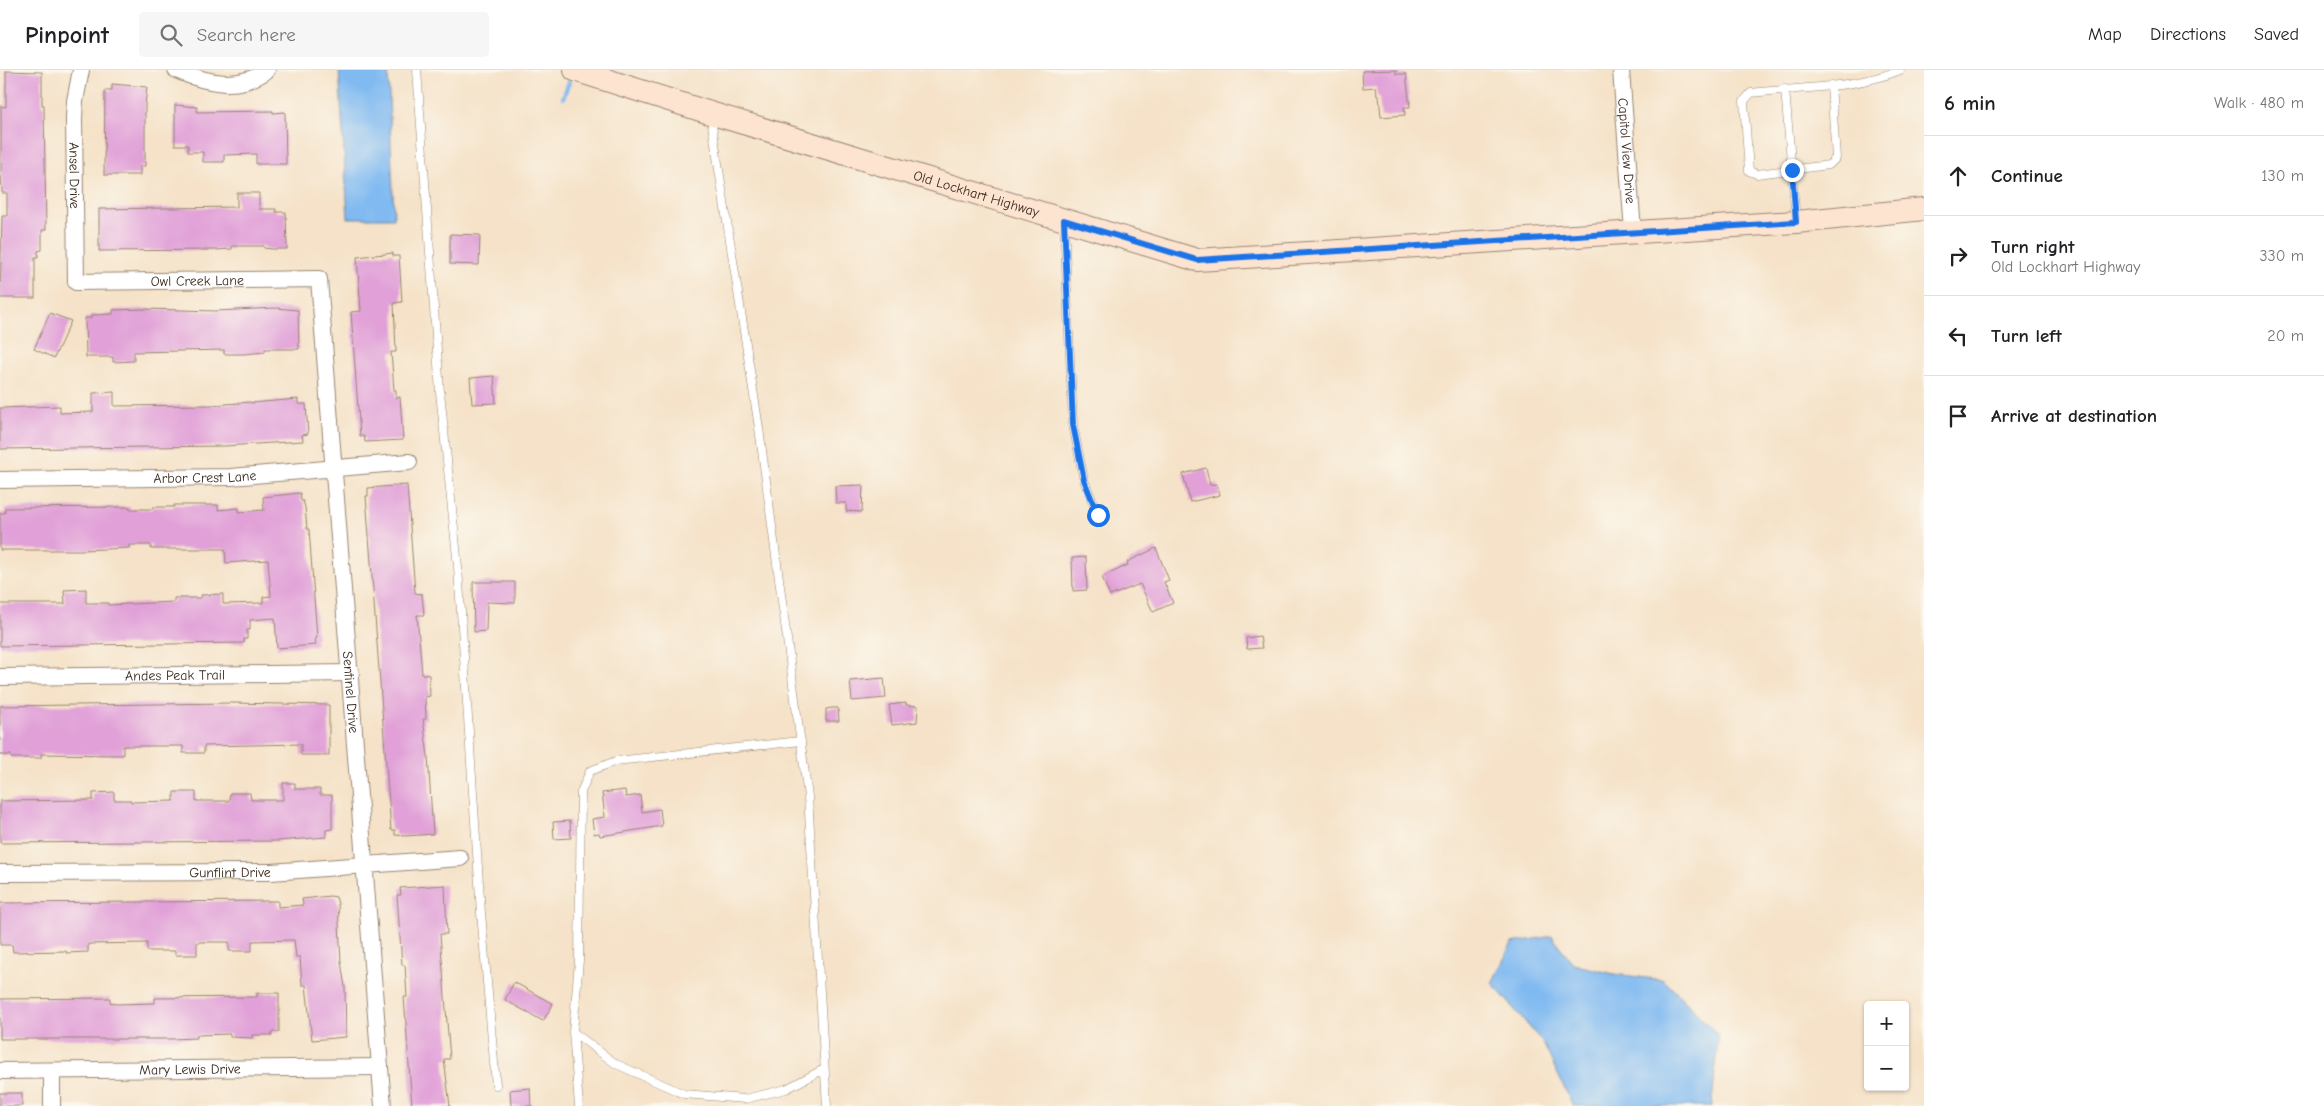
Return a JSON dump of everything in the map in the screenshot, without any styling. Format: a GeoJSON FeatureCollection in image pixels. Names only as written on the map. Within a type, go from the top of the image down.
{"type":"FeatureCollection","features":[{"type":"Feature","properties":{"kind":"street","name":"Ansel Drive"},"geometry":{"type":"LineString","coordinates":[[76,282],[74,101],[81,70]]}},
{"type":"Feature","properties":{"kind":"street"},"geometry":{"type":"LineString","coordinates":[[176,70],[198,78],[230,83],[247,82],[267,70]]}},
{"type":"Feature","properties":{"kind":"street","name":"Old Lockhart Highway"},"geometry":{"type":"LineString","coordinates":[[575,70],[710,113],[1197,260],[1796,222],[1924,209]]}},
{"type":"Feature","properties":{"kind":"street","name":"Capitol View Drive"},"geometry":{"type":"LineString","coordinates":[[1622,70],[1633,232]]}},
{"type":"Feature","properties":{"kind":"street","name":"Owl Creek Lane"},"geometry":{"type":"LineString","coordinates":[[76,282],[319,279]]}},
{"type":"Feature","properties":{"kind":"street","name":"Sentinel Drive"},"geometry":{"type":"LineString","coordinates":[[319,279],[351,673],[383,1106]]}},
{"type":"Feature","properties":{"kind":"street","name":"Arbor Crest Lane"},"geometry":{"type":"LineString","coordinates":[[0,480],[204,478],[409,462]]}},
{"type":"Feature","properties":{"kind":"street","name":"Andes Peak Trail"},"geometry":{"type":"LineString","coordinates":[[0,677],[351,673]]}},
{"type":"Feature","properties":{"kind":"street","name":"Gunflint Drive"},"geometry":{"type":"LineString","coordinates":[[0,874],[271,872],[460,858]]}},
{"type":"Feature","properties":{"kind":"street","name":"Mary Lewis Drive"},"geometry":{"type":"LineString","coordinates":[[0,1072],[380,1067]]}},
{"type":"Feature","properties":{"kind":"street"},"geometry":{"type":"LineString","coordinates":[[52,1072],[52,1106]]}},
{"type":"Feature","properties":{"kind":"lane"},"geometry":{"type":"LineString","coordinates":[[417,70],[439,382],[458,567],[481,913],[496,1085]]}},
{"type":"Feature","properties":{"kind":"lane"},"geometry":{"type":"LineString","coordinates":[[1831,84],[1836,158],[1829,165],[1757,174],[1749,171],[1744,101],[1751,93],[1785,88],[1831,84],[1860,82],[1900,70]]}},
{"type":"Feature","properties":{"kind":"lane"},"geometry":{"type":"LineString","coordinates":[[1785,88],[1796,222]]}},
{"type":"Feature","properties":{"kind":"lane"},"geometry":{"type":"LineString","coordinates":[[710,113],[759,428],[808,797],[827,1106]]}},
{"type":"Feature","properties":{"kind":"lane"},"geometry":{"type":"LineString","coordinates":[[1064,220],[1073,425],[1084,480],[1098,515]]}},
{"type":"Feature","properties":{"kind":"lane"},"geometry":{"type":"LineString","coordinates":[[579,1106],[573,1032],[579,960],[581,792],[590,771],[616,761],[801,741]]}},
{"type":"Feature","properties":{"kind":"lane"},"geometry":{"type":"LineString","coordinates":[[573,1032],[616,1064],[684,1094],[745,1099],[786,1089],[824,1069]]}},
{"type":"Feature","properties":{"kind":"water"},"geometry":{"type":"Polygon","coordinates":[[[339,70],[388,70],[394,218],[348,218],[339,70]]]}},
{"type":"Feature","properties":{"kind":"water"},"geometry":{"type":"Polygon","coordinates":[[[1552,936],[1573,964],[1614,974],[1664,980],[1718,1035],[1712,1106],[1573,1106],[1543,1043],[1492,983],[1512,943],[1552,936]]]}},
{"type":"Feature","properties":{"kind":"building"},"geometry":{"type":"Polygon","coordinates":[[[1396,70],[1396,74],[1406,74],[1410,107],[1404,107],[1405,115],[1381,117],[1376,87],[1363,88],[1362,71],[1396,70]]]}},
{"type":"Feature","properties":{"kind":"building"},"geometry":{"type":"Polygon","coordinates":[[[6,71],[42,72],[46,230],[42,230],[42,250],[38,251],[38,257],[35,257],[35,298],[0,298],[2,216],[7,216],[7,193],[2,193],[1,170],[1,106],[6,107],[6,71]]]}},
{"type":"Feature","properties":{"kind":"building"},"geometry":{"type":"Polygon","coordinates":[[[112,84],[147,87],[145,106],[145,166],[140,166],[140,175],[104,175],[105,90],[112,90],[112,84]]]}},
{"type":"Feature","properties":{"kind":"building"},"geometry":{"type":"Polygon","coordinates":[[[175,105],[197,107],[197,112],[285,112],[286,164],[256,164],[256,154],[224,155],[224,162],[203,162],[203,152],[188,152],[188,145],[175,145],[175,105]]]}},
{"type":"Feature","properties":{"kind":"building"},"geometry":{"type":"Polygon","coordinates":[[[237,193],[259,193],[259,209],[276,209],[276,212],[286,212],[287,249],[264,248],[264,246],[232,246],[232,249],[216,250],[99,251],[99,209],[237,207],[237,193]]]}},
{"type":"Feature","properties":{"kind":"building"},"geometry":{"type":"Polygon","coordinates":[[[450,234],[480,235],[479,265],[450,264],[450,234]]]}},
{"type":"Feature","properties":{"kind":"building"},"geometry":{"type":"Polygon","coordinates":[[[393,253],[393,256],[399,256],[402,302],[394,303],[396,352],[391,352],[394,390],[396,390],[396,398],[400,397],[403,440],[365,442],[364,436],[360,436],[351,312],[361,311],[357,257],[393,253]]]}},
{"type":"Feature","properties":{"kind":"building"},"geometry":{"type":"Polygon","coordinates":[[[276,308],[298,310],[299,349],[265,349],[265,352],[244,354],[224,354],[224,350],[134,352],[134,361],[113,362],[113,357],[86,357],[85,318],[91,318],[91,315],[113,314],[113,310],[216,311],[276,308]]]}},
{"type":"Feature","properties":{"kind":"building"},"geometry":{"type":"Polygon","coordinates":[[[50,313],[71,321],[54,358],[34,349],[50,313]]]}},
{"type":"Feature","properties":{"kind":"building"},"geometry":{"type":"Polygon","coordinates":[[[494,376],[496,403],[472,404],[470,378],[494,376]]]}},
{"type":"Feature","properties":{"kind":"building"},"geometry":{"type":"Polygon","coordinates":[[[114,392],[114,406],[213,405],[298,399],[298,404],[306,404],[308,434],[302,435],[303,441],[225,446],[0,449],[0,408],[60,406],[60,413],[93,412],[93,393],[114,392]]]}},
{"type":"Feature","properties":{"kind":"building"},"geometry":{"type":"Polygon","coordinates":[[[1206,468],[1210,485],[1217,484],[1220,495],[1190,502],[1183,474],[1206,468]]]}},
{"type":"Feature","properties":{"kind":"building"},"geometry":{"type":"Polygon","coordinates":[[[407,485],[415,593],[422,594],[424,615],[417,615],[422,674],[429,675],[430,696],[425,697],[426,719],[423,719],[428,756],[433,834],[406,836],[395,835],[395,830],[391,830],[366,496],[368,496],[368,488],[407,485]]]}},
{"type":"Feature","properties":{"kind":"building"},"geometry":{"type":"Polygon","coordinates":[[[863,485],[862,512],[846,511],[846,503],[836,503],[835,486],[863,485]]]}},
{"type":"Feature","properties":{"kind":"building"},"geometry":{"type":"Polygon","coordinates":[[[300,493],[301,501],[303,501],[305,507],[307,529],[309,529],[316,645],[277,648],[275,618],[250,620],[250,630],[247,630],[247,639],[244,639],[244,643],[0,646],[0,604],[65,604],[64,590],[86,589],[86,603],[108,603],[108,605],[174,602],[174,598],[201,598],[201,595],[223,594],[223,604],[263,603],[263,597],[271,596],[268,560],[226,563],[225,549],[151,549],[151,545],[129,545],[129,548],[82,550],[0,550],[0,513],[5,513],[5,508],[130,507],[130,509],[153,509],[153,507],[174,507],[174,505],[218,505],[218,510],[239,508],[239,512],[264,510],[263,497],[300,493]]]}},
{"type":"Feature","properties":{"kind":"building"},"geometry":{"type":"Polygon","coordinates":[[[1156,548],[1169,580],[1164,582],[1173,603],[1153,612],[1140,584],[1110,596],[1102,577],[1128,565],[1127,562],[1156,548]]]}},
{"type":"Feature","properties":{"kind":"building"},"geometry":{"type":"Polygon","coordinates":[[[1086,557],[1087,590],[1073,591],[1072,558],[1086,557]]]}},
{"type":"Feature","properties":{"kind":"building"},"geometry":{"type":"Polygon","coordinates":[[[473,582],[515,582],[515,603],[487,602],[486,631],[474,632],[473,582]]]}},
{"type":"Feature","properties":{"kind":"building"},"geometry":{"type":"Polygon","coordinates":[[[1260,636],[1262,648],[1247,649],[1246,638],[1260,636]]]}},
{"type":"Feature","properties":{"kind":"building"},"geometry":{"type":"Polygon","coordinates":[[[884,678],[886,698],[852,701],[850,681],[884,678]]]}},
{"type":"Feature","properties":{"kind":"building"},"geometry":{"type":"Polygon","coordinates":[[[232,703],[329,705],[329,755],[301,755],[301,744],[204,746],[204,753],[183,753],[183,746],[123,746],[123,755],[41,754],[41,758],[11,758],[11,755],[0,755],[0,706],[232,703]]]}},
{"type":"Feature","properties":{"kind":"building"},"geometry":{"type":"Polygon","coordinates":[[[906,703],[906,705],[918,706],[917,722],[892,725],[889,705],[906,703]]]}},
{"type":"Feature","properties":{"kind":"building"},"geometry":{"type":"Polygon","coordinates":[[[838,708],[839,721],[826,721],[826,709],[838,708]]]}},
{"type":"Feature","properties":{"kind":"building"},"geometry":{"type":"Polygon","coordinates":[[[283,783],[295,783],[295,789],[320,789],[320,795],[332,795],[332,829],[326,830],[326,837],[278,841],[0,843],[0,801],[93,800],[93,793],[114,792],[114,800],[131,800],[131,802],[174,801],[174,792],[196,792],[196,801],[229,801],[230,793],[250,793],[251,800],[283,800],[283,783]]]}},
{"type":"Feature","properties":{"kind":"building"},"geometry":{"type":"Polygon","coordinates":[[[625,790],[626,797],[640,795],[642,812],[660,809],[662,826],[600,836],[599,833],[594,834],[592,819],[605,817],[602,793],[625,790]]]}},
{"type":"Feature","properties":{"kind":"building"},"geometry":{"type":"Polygon","coordinates":[[[570,821],[571,838],[554,839],[553,822],[570,821]]]}},
{"type":"Feature","properties":{"kind":"building"},"geometry":{"type":"Polygon","coordinates":[[[445,885],[447,934],[440,934],[450,1059],[444,1059],[450,1106],[412,1106],[404,997],[407,997],[405,965],[402,965],[397,895],[401,895],[400,888],[445,885]]]}},
{"type":"Feature","properties":{"kind":"building"},"geometry":{"type":"Polygon","coordinates":[[[336,897],[338,904],[341,962],[345,987],[346,1037],[312,1040],[306,985],[302,985],[300,957],[296,957],[294,940],[252,941],[252,951],[229,951],[229,942],[197,942],[197,955],[175,955],[175,951],[147,951],[147,943],[88,944],[88,952],[66,953],[66,951],[13,952],[12,945],[0,945],[0,903],[278,901],[278,907],[303,905],[302,899],[336,897]]]}},
{"type":"Feature","properties":{"kind":"building"},"geometry":{"type":"Polygon","coordinates":[[[514,982],[553,1004],[543,1021],[505,1000],[514,982]]]}},
{"type":"Feature","properties":{"kind":"building"},"geometry":{"type":"Polygon","coordinates":[[[257,993],[279,993],[279,1032],[272,1032],[272,1035],[252,1035],[252,1038],[230,1037],[230,1034],[197,1035],[197,1038],[171,1039],[0,1039],[0,999],[110,998],[110,1002],[116,1004],[155,1003],[155,998],[257,997],[257,993]]]}},
{"type":"Feature","properties":{"kind":"building"},"geometry":{"type":"Polygon","coordinates":[[[530,1088],[531,1106],[511,1106],[510,1090],[530,1088]]]}},
{"type":"Feature","properties":{"kind":"building"},"geometry":{"type":"Polygon","coordinates":[[[0,1093],[22,1093],[22,1106],[0,1106],[0,1093]]]}},
{"type":"Feature","properties":{"kind":"waterway"},"geometry":{"type":"LineString","coordinates":[[563,98],[569,82]]}},
{"type":"Feature","properties":{"kind":"route"},"geometry":{"type":"LineString","coordinates":[[1098,515],[1084,480],[1073,425],[1064,220],[1197,260],[1796,222],[1792,170]]}}]}
